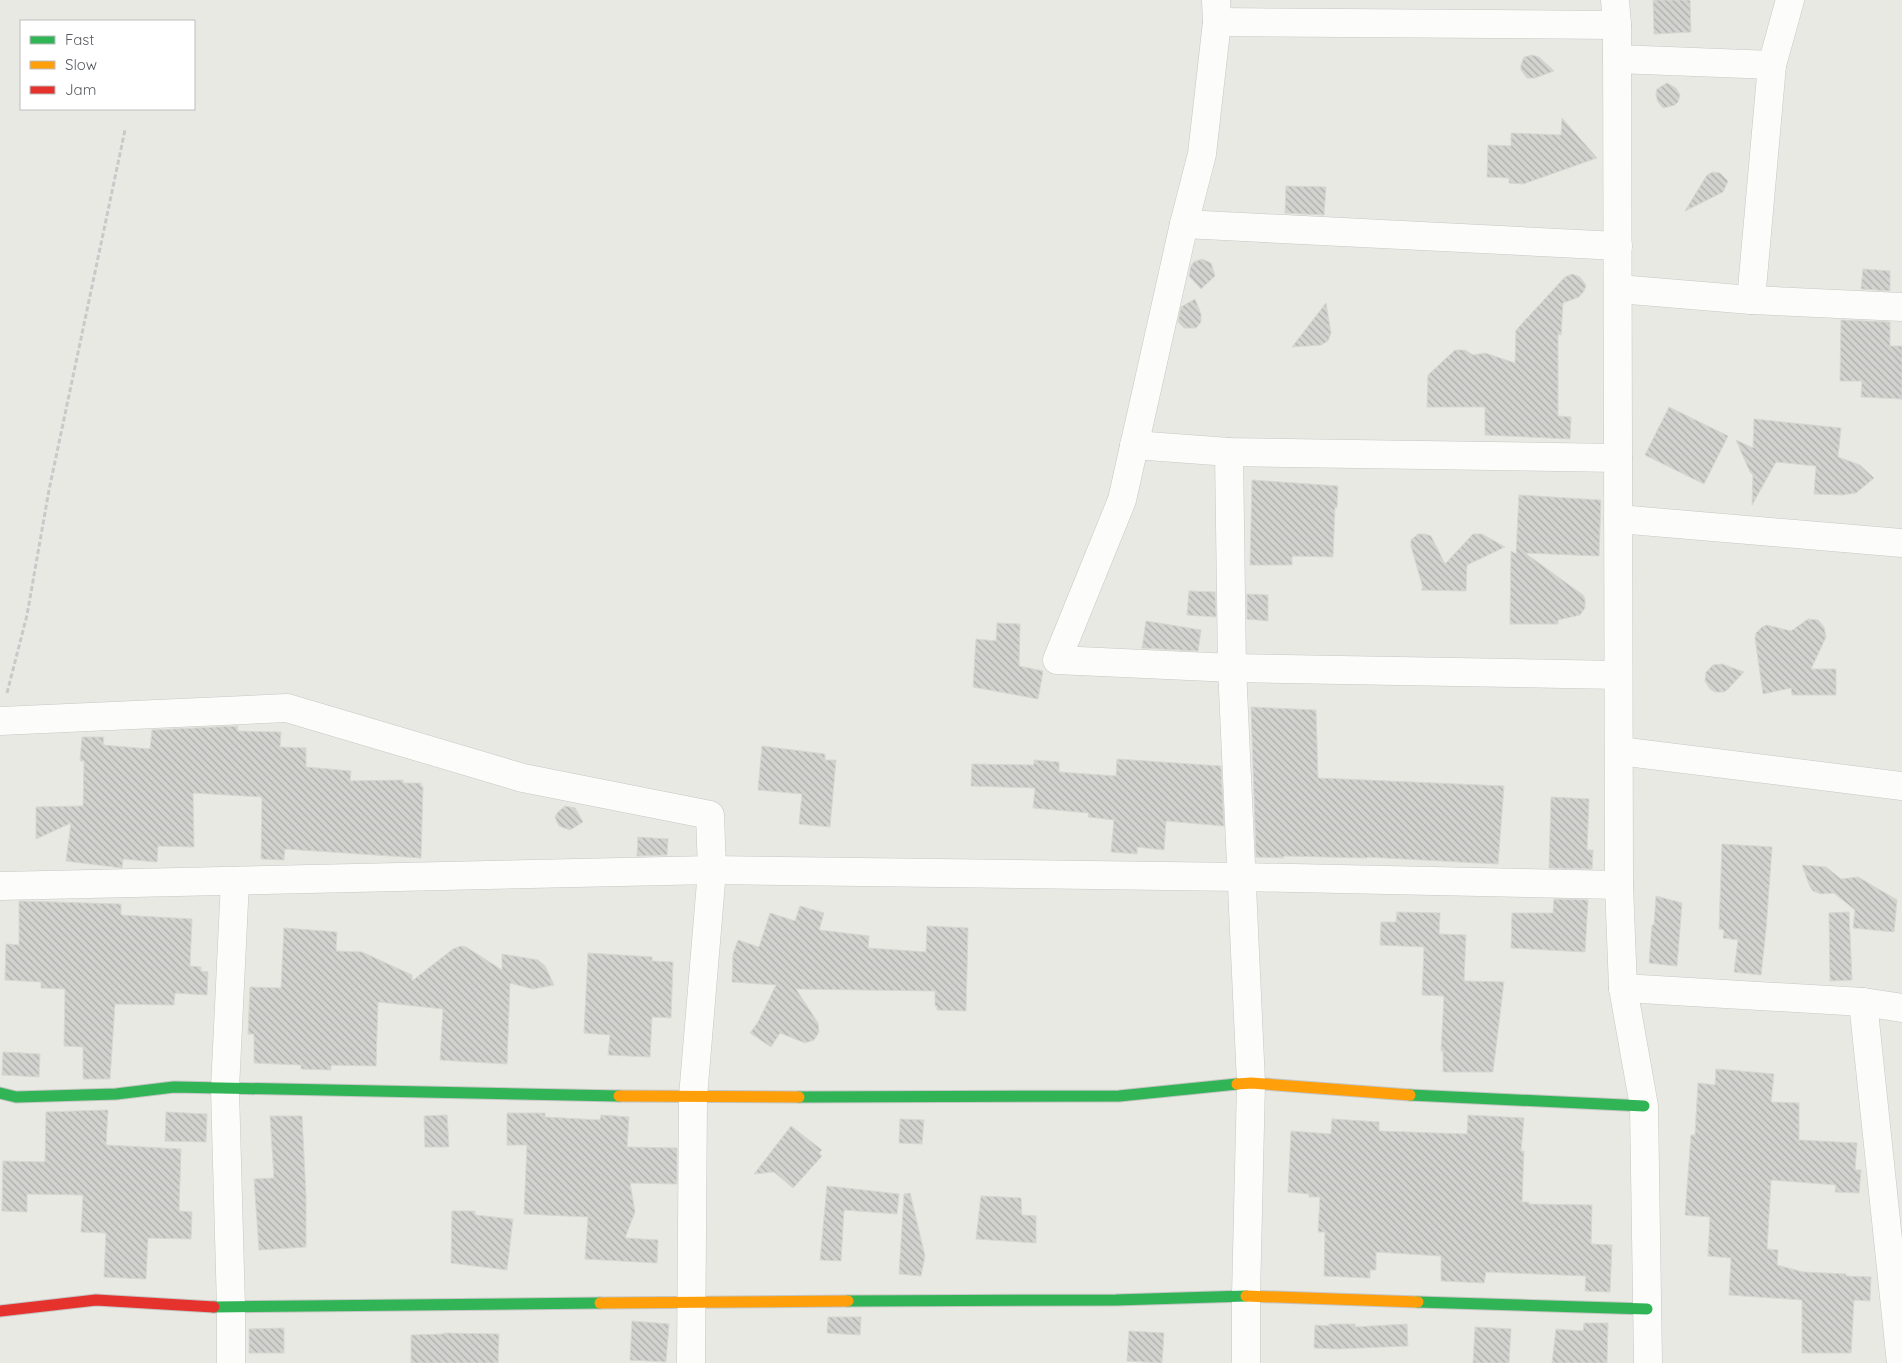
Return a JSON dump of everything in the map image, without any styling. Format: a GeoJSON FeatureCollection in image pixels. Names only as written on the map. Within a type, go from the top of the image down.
{"type":"FeatureCollection","features":[{"type":"Feature","properties":{"kind":"street"},"geometry":{"type":"LineString","coordinates":[[1751,300],[1772,65],[1790,0]]}},
{"type":"Feature","properties":{"kind":"street"},"geometry":{"type":"LineString","coordinates":[[1618,675],[1232,668],[1057,660],[1122,500],[1184,224],[1202,154],[1217,11],[1616,12],[1618,59],[1619,885],[1623,988],[1644,1106],[1648,1363]]}},
{"type":"Feature","properties":{"kind":"street"},"geometry":{"type":"LineString","coordinates":[[1618,59],[1772,65]]}},
{"type":"Feature","properties":{"kind":"street"},"geometry":{"type":"LineString","coordinates":[[1184,224],[1618,246]]}},
{"type":"Feature","properties":{"kind":"street"},"geometry":{"type":"LineString","coordinates":[[1618,289],[1751,300],[1902,307]]}},
{"type":"Feature","properties":{"kind":"street"},"geometry":{"type":"LineString","coordinates":[[1134,445],[1229,452],[1618,458]]}},
{"type":"Feature","properties":{"kind":"street"},"geometry":{"type":"LineString","coordinates":[[1229,452],[1232,668],[1251,1083],[1246,1363]]}},
{"type":"Feature","properties":{"kind":"street"},"geometry":{"type":"LineString","coordinates":[[1618,520],[1902,543]]}},
{"type":"Feature","properties":{"kind":"street"},"geometry":{"type":"LineString","coordinates":[[2,711],[287,708],[523,778],[710,815],[712,870],[693,1097],[691,1363]]}},
{"type":"Feature","properties":{"kind":"street"},"geometry":{"type":"LineString","coordinates":[[1619,751],[1902,786]]}},
{"type":"Feature","properties":{"kind":"street"},"geometry":{"type":"LineString","coordinates":[[0,886],[712,870],[1619,885]]}},
{"type":"Feature","properties":{"kind":"street"},"geometry":{"type":"LineString","coordinates":[[231,1363],[232,1308],[225,1089],[235,880]]}},
{"type":"Feature","properties":{"kind":"street"},"geometry":{"type":"LineString","coordinates":[[1623,988],[1863,1002],[1902,1008]]}},
{"type":"Feature","properties":{"kind":"street"},"geometry":{"type":"LineString","coordinates":[[1863,1002],[1901,1363]]}},
{"type":"Feature","properties":{"kind":"street"},"geometry":{"type":"LineString","coordinates":[[0,1093],[16,1097],[116,1094],[174,1087],[693,1097],[1119,1096],[1251,1083],[1367,1093],[1644,1106]]}},
{"type":"Feature","properties":{"kind":"street"},"geometry":{"type":"LineString","coordinates":[[0,1311],[96,1300],[232,1308],[692,1302],[1106,1300],[1246,1296],[1647,1309]]}},
{"type":"Feature","properties":{"kind":"path"},"geometry":{"type":"LineString","coordinates":[[2,711],[27,615],[49,490],[125,130]]}},
{"type":"Feature","properties":{"kind":"building"},"geometry":{"type":"Polygon","coordinates":[[[1653,0],[1690,0],[1691,32],[1654,34],[1653,0]]]}},
{"type":"Feature","properties":{"kind":"building"},"geometry":{"type":"Polygon","coordinates":[[[1532,55],[1539,57],[1554,71],[1535,78],[1527,78],[1521,70],[1521,65],[1524,57],[1532,55]]]}},
{"type":"Feature","properties":{"kind":"building"},"geometry":{"type":"Polygon","coordinates":[[[1667,83],[1676,88],[1680,95],[1675,105],[1663,108],[1658,102],[1656,95],[1657,89],[1667,83]]]}},
{"type":"Feature","properties":{"kind":"building"},"geometry":{"type":"Polygon","coordinates":[[[1562,118],[1597,158],[1523,184],[1509,183],[1509,178],[1487,177],[1488,145],[1511,146],[1511,133],[1561,135],[1562,118]]]}},
{"type":"Feature","properties":{"kind":"building"},"geometry":{"type":"Polygon","coordinates":[[[1713,172],[1720,173],[1728,181],[1723,192],[1685,211],[1707,175],[1713,172]]]}},
{"type":"Feature","properties":{"kind":"building"},"geometry":{"type":"Polygon","coordinates":[[[1286,186],[1326,187],[1324,215],[1285,213],[1286,186]]]}},
{"type":"Feature","properties":{"kind":"building"},"geometry":{"type":"Polygon","coordinates":[[[1202,259],[1211,263],[1215,276],[1201,289],[1189,276],[1194,262],[1202,259]]]}},
{"type":"Feature","properties":{"kind":"building"},"geometry":{"type":"Polygon","coordinates":[[[1863,269],[1890,271],[1890,291],[1861,289],[1863,269]]]}},
{"type":"Feature","properties":{"kind":"building"},"geometry":{"type":"Polygon","coordinates":[[[1572,274],[1580,277],[1586,285],[1579,297],[1563,303],[1561,335],[1558,334],[1558,416],[1571,417],[1570,439],[1485,435],[1485,407],[1427,407],[1428,375],[1455,350],[1465,350],[1473,355],[1485,353],[1515,363],[1516,330],[1565,277],[1572,274]]]}},
{"type":"Feature","properties":{"kind":"building"},"geometry":{"type":"Polygon","coordinates":[[[1195,299],[1201,314],[1201,322],[1196,328],[1184,328],[1178,322],[1181,307],[1195,299]]]}},
{"type":"Feature","properties":{"kind":"building"},"geometry":{"type":"Polygon","coordinates":[[[1326,303],[1331,333],[1328,341],[1321,345],[1292,347],[1326,303]]]}},
{"type":"Feature","properties":{"kind":"building"},"geometry":{"type":"Polygon","coordinates":[[[1841,320],[1890,322],[1890,346],[1902,346],[1902,399],[1861,397],[1862,381],[1840,381],[1841,320]]]}},
{"type":"Feature","properties":{"kind":"building"},"geometry":{"type":"Polygon","coordinates":[[[1669,407],[1728,436],[1704,484],[1645,455],[1669,407]]]}},
{"type":"Feature","properties":{"kind":"building"},"geometry":{"type":"Polygon","coordinates":[[[1754,419],[1841,428],[1838,457],[1860,465],[1874,478],[1856,493],[1842,495],[1814,494],[1816,466],[1776,462],[1752,505],[1753,475],[1736,440],[1753,448],[1754,419]]]}},
{"type":"Feature","properties":{"kind":"building"},"geometry":{"type":"Polygon","coordinates":[[[1252,480],[1338,486],[1337,508],[1335,507],[1333,557],[1292,556],[1292,565],[1250,565],[1252,480]]]}},
{"type":"Feature","properties":{"kind":"building"},"geometry":{"type":"Polygon","coordinates":[[[1519,495],[1601,500],[1599,556],[1525,553],[1583,595],[1585,599],[1585,608],[1580,615],[1558,620],[1558,624],[1510,624],[1511,551],[1516,554],[1519,495]]]}},
{"type":"Feature","properties":{"kind":"building"},"geometry":{"type":"Polygon","coordinates":[[[1418,534],[1431,536],[1445,564],[1473,534],[1482,534],[1505,547],[1467,565],[1466,591],[1421,590],[1423,588],[1411,546],[1411,540],[1418,534]]]}},
{"type":"Feature","properties":{"kind":"building"},"geometry":{"type":"Polygon","coordinates":[[[1189,591],[1215,592],[1216,617],[1187,615],[1189,591]]]}},
{"type":"Feature","properties":{"kind":"building"},"geometry":{"type":"Polygon","coordinates":[[[1247,594],[1268,595],[1268,621],[1247,619],[1247,594]]]}},
{"type":"Feature","properties":{"kind":"building"},"geometry":{"type":"Polygon","coordinates":[[[1808,619],[1818,620],[1824,627],[1826,637],[1811,669],[1836,669],[1836,695],[1792,695],[1791,688],[1763,694],[1755,638],[1756,633],[1767,625],[1791,631],[1808,619]]]}},
{"type":"Feature","properties":{"kind":"building"},"geometry":{"type":"Polygon","coordinates":[[[1146,621],[1201,630],[1198,651],[1142,648],[1146,621]]]}},
{"type":"Feature","properties":{"kind":"building"},"geometry":{"type":"Polygon","coordinates":[[[997,623],[1020,624],[1019,666],[1043,671],[1038,699],[973,687],[976,639],[996,641],[997,623]]]}},
{"type":"Feature","properties":{"kind":"building"},"geometry":{"type":"Polygon","coordinates":[[[1722,664],[1744,672],[1724,692],[1715,692],[1710,689],[1705,681],[1706,672],[1713,665],[1722,664]]]}},
{"type":"Feature","properties":{"kind":"building"},"geometry":{"type":"Polygon","coordinates":[[[1251,707],[1316,710],[1318,778],[1504,786],[1498,864],[1367,857],[1256,857],[1251,707]]]}},
{"type":"Feature","properties":{"kind":"building"},"geometry":{"type":"Polygon","coordinates":[[[238,726],[237,731],[281,732],[280,747],[306,748],[306,767],[351,771],[350,781],[403,780],[403,783],[421,783],[421,787],[423,786],[421,858],[285,849],[284,860],[261,859],[262,797],[193,793],[194,847],[158,846],[157,862],[123,859],[122,868],[66,861],[71,823],[36,839],[36,807],[83,806],[84,761],[80,761],[82,737],[104,737],[103,745],[150,749],[152,730],[238,726]]]}},
{"type":"Feature","properties":{"kind":"building"},"geometry":{"type":"Polygon","coordinates":[[[762,746],[825,754],[825,760],[836,760],[830,827],[799,824],[802,794],[758,790],[762,746]]]}},
{"type":"Feature","properties":{"kind":"building"},"geometry":{"type":"Polygon","coordinates":[[[1117,759],[1221,766],[1224,826],[1166,821],[1164,850],[1137,847],[1137,854],[1111,852],[1114,820],[1088,817],[1089,813],[1033,808],[1035,788],[971,786],[972,764],[1034,765],[1034,760],[1059,762],[1059,772],[1116,776],[1117,759]]]}},
{"type":"Feature","properties":{"kind":"building"},"geometry":{"type":"Polygon","coordinates":[[[1551,797],[1589,799],[1587,850],[1593,850],[1592,869],[1549,868],[1551,797]]]}},
{"type":"Feature","properties":{"kind":"building"},"geometry":{"type":"Polygon","coordinates":[[[565,806],[575,808],[583,822],[570,830],[559,826],[555,817],[565,806]]]}},
{"type":"Feature","properties":{"kind":"building"},"geometry":{"type":"Polygon","coordinates":[[[638,837],[668,839],[667,855],[637,856],[638,837]]]}},
{"type":"Feature","properties":{"kind":"building"},"geometry":{"type":"Polygon","coordinates":[[[1722,844],[1772,847],[1761,975],[1734,972],[1738,940],[1723,938],[1724,930],[1719,929],[1722,844]]]}},
{"type":"Feature","properties":{"kind":"building"},"geometry":{"type":"Polygon","coordinates":[[[1802,865],[1826,867],[1841,879],[1858,877],[1897,900],[1894,932],[1853,928],[1855,910],[1834,893],[1821,894],[1813,891],[1802,865]]]}},
{"type":"Feature","properties":{"kind":"building"},"geometry":{"type":"Polygon","coordinates":[[[1656,896],[1682,903],[1677,966],[1649,963],[1656,896]]]}},
{"type":"Feature","properties":{"kind":"building"},"geometry":{"type":"Polygon","coordinates":[[[1554,899],[1588,900],[1585,952],[1511,948],[1512,913],[1553,913],[1554,899]]]}},
{"type":"Feature","properties":{"kind":"building"},"geometry":{"type":"Polygon","coordinates":[[[19,901],[121,904],[121,915],[192,919],[190,966],[201,967],[201,971],[208,972],[207,995],[175,993],[174,1005],[115,1004],[110,1079],[83,1079],[83,1047],[64,1046],[65,989],[41,988],[41,982],[5,980],[6,944],[19,945],[19,901]]]}},
{"type":"Feature","properties":{"kind":"building"},"geometry":{"type":"Polygon","coordinates":[[[800,906],[824,913],[819,930],[869,936],[868,948],[926,952],[927,926],[968,928],[966,1011],[937,1010],[937,1006],[935,1006],[935,991],[796,989],[818,1023],[819,1032],[814,1040],[805,1043],[780,1033],[771,1047],[750,1033],[758,1022],[776,985],[732,982],[733,954],[738,940],[759,947],[770,913],[795,921],[800,906]]]}},
{"type":"Feature","properties":{"kind":"building"},"geometry":{"type":"Polygon","coordinates":[[[1397,912],[1440,913],[1439,934],[1466,935],[1464,981],[1504,982],[1493,1072],[1443,1072],[1443,1051],[1441,1051],[1444,996],[1422,995],[1424,947],[1380,945],[1381,922],[1396,922],[1397,912]]]}},
{"type":"Feature","properties":{"kind":"building"},"geometry":{"type":"Polygon","coordinates":[[[1849,912],[1852,980],[1830,981],[1829,913],[1849,912]]]}},
{"type":"Feature","properties":{"kind":"building"},"geometry":{"type":"Polygon","coordinates":[[[284,928],[337,932],[336,951],[362,952],[412,975],[412,981],[453,949],[461,946],[466,947],[502,970],[502,954],[538,960],[545,966],[554,985],[533,989],[510,983],[507,1064],[440,1060],[443,1009],[378,1002],[376,1066],[331,1065],[331,1070],[301,1069],[301,1065],[254,1063],[254,1034],[248,1034],[250,987],[281,988],[284,928]]]}},
{"type":"Feature","properties":{"kind":"building"},"geometry":{"type":"Polygon","coordinates":[[[588,953],[652,957],[652,961],[673,962],[671,1018],[652,1017],[650,1057],[608,1055],[610,1035],[584,1033],[588,953]]]}},
{"type":"Feature","properties":{"kind":"building"},"geometry":{"type":"Polygon","coordinates":[[[3,1052],[40,1054],[39,1077],[2,1075],[3,1052]]]}},
{"type":"Feature","properties":{"kind":"building"},"geometry":{"type":"Polygon","coordinates":[[[1716,1069],[1774,1074],[1771,1102],[1799,1103],[1799,1140],[1857,1143],[1855,1170],[1861,1170],[1859,1193],[1835,1192],[1836,1185],[1771,1180],[1767,1249],[1778,1250],[1777,1265],[1803,1272],[1871,1277],[1870,1301],[1854,1300],[1851,1353],[1802,1353],[1802,1300],[1729,1295],[1731,1258],[1708,1256],[1710,1217],[1685,1215],[1691,1135],[1695,1135],[1698,1083],[1715,1085],[1716,1069]]]}},
{"type":"Feature","properties":{"kind":"building"},"geometry":{"type":"Polygon","coordinates":[[[108,1110],[106,1145],[181,1149],[179,1211],[192,1212],[191,1239],[148,1238],[146,1279],[104,1277],[106,1233],[81,1232],[83,1195],[27,1194],[27,1212],[2,1211],[3,1161],[45,1162],[46,1112],[108,1110]]]}},
{"type":"Feature","properties":{"kind":"building"},"geometry":{"type":"Polygon","coordinates":[[[166,1112],[207,1114],[206,1142],[165,1141],[166,1112]]]}},
{"type":"Feature","properties":{"kind":"building"},"geometry":{"type":"Polygon","coordinates":[[[507,1113],[545,1113],[545,1117],[600,1120],[601,1115],[629,1117],[627,1147],[677,1148],[677,1184],[630,1183],[635,1212],[625,1238],[658,1240],[657,1263],[585,1259],[588,1217],[524,1214],[527,1145],[507,1145],[507,1113]]]}},
{"type":"Feature","properties":{"kind":"building"},"geometry":{"type":"Polygon","coordinates":[[[447,1115],[449,1147],[425,1147],[424,1116],[447,1115]]]}},
{"type":"Feature","properties":{"kind":"building"},"geometry":{"type":"Polygon","coordinates":[[[1468,1115],[1524,1118],[1521,1151],[1524,1151],[1522,1202],[1529,1202],[1529,1204],[1592,1205],[1591,1244],[1612,1245],[1610,1292],[1585,1291],[1586,1276],[1486,1272],[1484,1283],[1441,1281],[1441,1256],[1376,1252],[1376,1270],[1370,1270],[1370,1278],[1324,1276],[1325,1232],[1318,1232],[1320,1197],[1309,1197],[1309,1194],[1288,1192],[1291,1131],[1331,1134],[1332,1119],[1379,1122],[1379,1131],[1467,1134],[1468,1115]]]}},
{"type":"Feature","properties":{"kind":"building"},"geometry":{"type":"Polygon","coordinates":[[[270,1116],[302,1116],[306,1196],[306,1247],[259,1250],[254,1179],[274,1178],[270,1116]]]}},
{"type":"Feature","properties":{"kind":"building"},"geometry":{"type":"Polygon","coordinates":[[[900,1119],[924,1120],[922,1144],[899,1143],[900,1119]]]}},
{"type":"Feature","properties":{"kind":"building"},"geometry":{"type":"Polygon","coordinates":[[[791,1126],[822,1150],[819,1153],[822,1156],[793,1188],[774,1172],[754,1174],[791,1126]]]}},
{"type":"Feature","properties":{"kind":"building"},"geometry":{"type":"Polygon","coordinates":[[[827,1186],[899,1194],[897,1214],[844,1210],[841,1261],[820,1260],[827,1186]]]}},
{"type":"Feature","properties":{"kind":"building"},"geometry":{"type":"Polygon","coordinates":[[[910,1193],[925,1256],[921,1276],[899,1274],[904,1194],[910,1193]]]}},
{"type":"Feature","properties":{"kind":"building"},"geometry":{"type":"Polygon","coordinates":[[[981,1196],[1021,1198],[1022,1215],[1036,1216],[1036,1243],[976,1239],[981,1196]]]}},
{"type":"Feature","properties":{"kind":"building"},"geometry":{"type":"Polygon","coordinates":[[[452,1211],[475,1211],[475,1215],[513,1219],[507,1270],[451,1263],[452,1211]]]}},
{"type":"Feature","properties":{"kind":"building"},"geometry":{"type":"Polygon","coordinates":[[[828,1317],[861,1317],[860,1335],[827,1333],[828,1317]]]}},
{"type":"Feature","properties":{"kind":"building"},"geometry":{"type":"Polygon","coordinates":[[[632,1321],[669,1324],[666,1362],[630,1360],[632,1321]]]}},
{"type":"Feature","properties":{"kind":"building"},"geometry":{"type":"Polygon","coordinates":[[[1584,1323],[1608,1323],[1607,1363],[1552,1363],[1556,1329],[1583,1331],[1584,1323]]]}},
{"type":"Feature","properties":{"kind":"building"},"geometry":{"type":"Polygon","coordinates":[[[1329,1324],[1355,1324],[1355,1327],[1407,1324],[1408,1346],[1314,1348],[1315,1325],[1329,1326],[1329,1324]]]}},
{"type":"Feature","properties":{"kind":"building"},"geometry":{"type":"Polygon","coordinates":[[[1475,1327],[1511,1329],[1509,1363],[1473,1363],[1475,1327]]]}},
{"type":"Feature","properties":{"kind":"building"},"geometry":{"type":"Polygon","coordinates":[[[284,1328],[284,1353],[249,1353],[249,1329],[284,1328]]]}},
{"type":"Feature","properties":{"kind":"building"},"geometry":{"type":"Polygon","coordinates":[[[1129,1331],[1164,1333],[1162,1363],[1127,1361],[1129,1331]]]}},
{"type":"Feature","properties":{"kind":"building"},"geometry":{"type":"Polygon","coordinates":[[[444,1333],[499,1334],[498,1363],[411,1363],[411,1335],[444,1333]]]}},
{"type":"Feature","properties":{"kind":"traffic: fast"},"geometry":{"type":"LineString","coordinates":[[799,1097],[1119,1096],[1237,1084]]}},
{"type":"Feature","properties":{"kind":"traffic: fast"},"geometry":{"type":"LineString","coordinates":[[0,1093],[16,1097],[116,1094],[174,1087],[619,1096]]}},
{"type":"Feature","properties":{"kind":"traffic: fast"},"geometry":{"type":"LineString","coordinates":[[1410,1095],[1644,1106]]}},
{"type":"Feature","properties":{"kind":"traffic: fast"},"geometry":{"type":"LineString","coordinates":[[848,1301],[1116,1300],[1246,1296]]}},
{"type":"Feature","properties":{"kind":"traffic: fast"},"geometry":{"type":"LineString","coordinates":[[1418,1302],[1647,1309]]}},
{"type":"Feature","properties":{"kind":"traffic: fast"},"geometry":{"type":"LineString","coordinates":[[214,1307],[600,1303]]}},
{"type":"Feature","properties":{"kind":"traffic: slow"},"geometry":{"type":"LineString","coordinates":[[1237,1084],[1251,1083],[1410,1095]]}},
{"type":"Feature","properties":{"kind":"traffic: slow"},"geometry":{"type":"LineString","coordinates":[[619,1096],[799,1097]]}},
{"type":"Feature","properties":{"kind":"traffic: slow"},"geometry":{"type":"LineString","coordinates":[[1246,1296],[1418,1302]]}},
{"type":"Feature","properties":{"kind":"traffic: slow"},"geometry":{"type":"LineString","coordinates":[[600,1303],[848,1301]]}},
{"type":"Feature","properties":{"kind":"traffic: jam"},"geometry":{"type":"LineString","coordinates":[[0,1311],[96,1300],[214,1307]]}}]}
